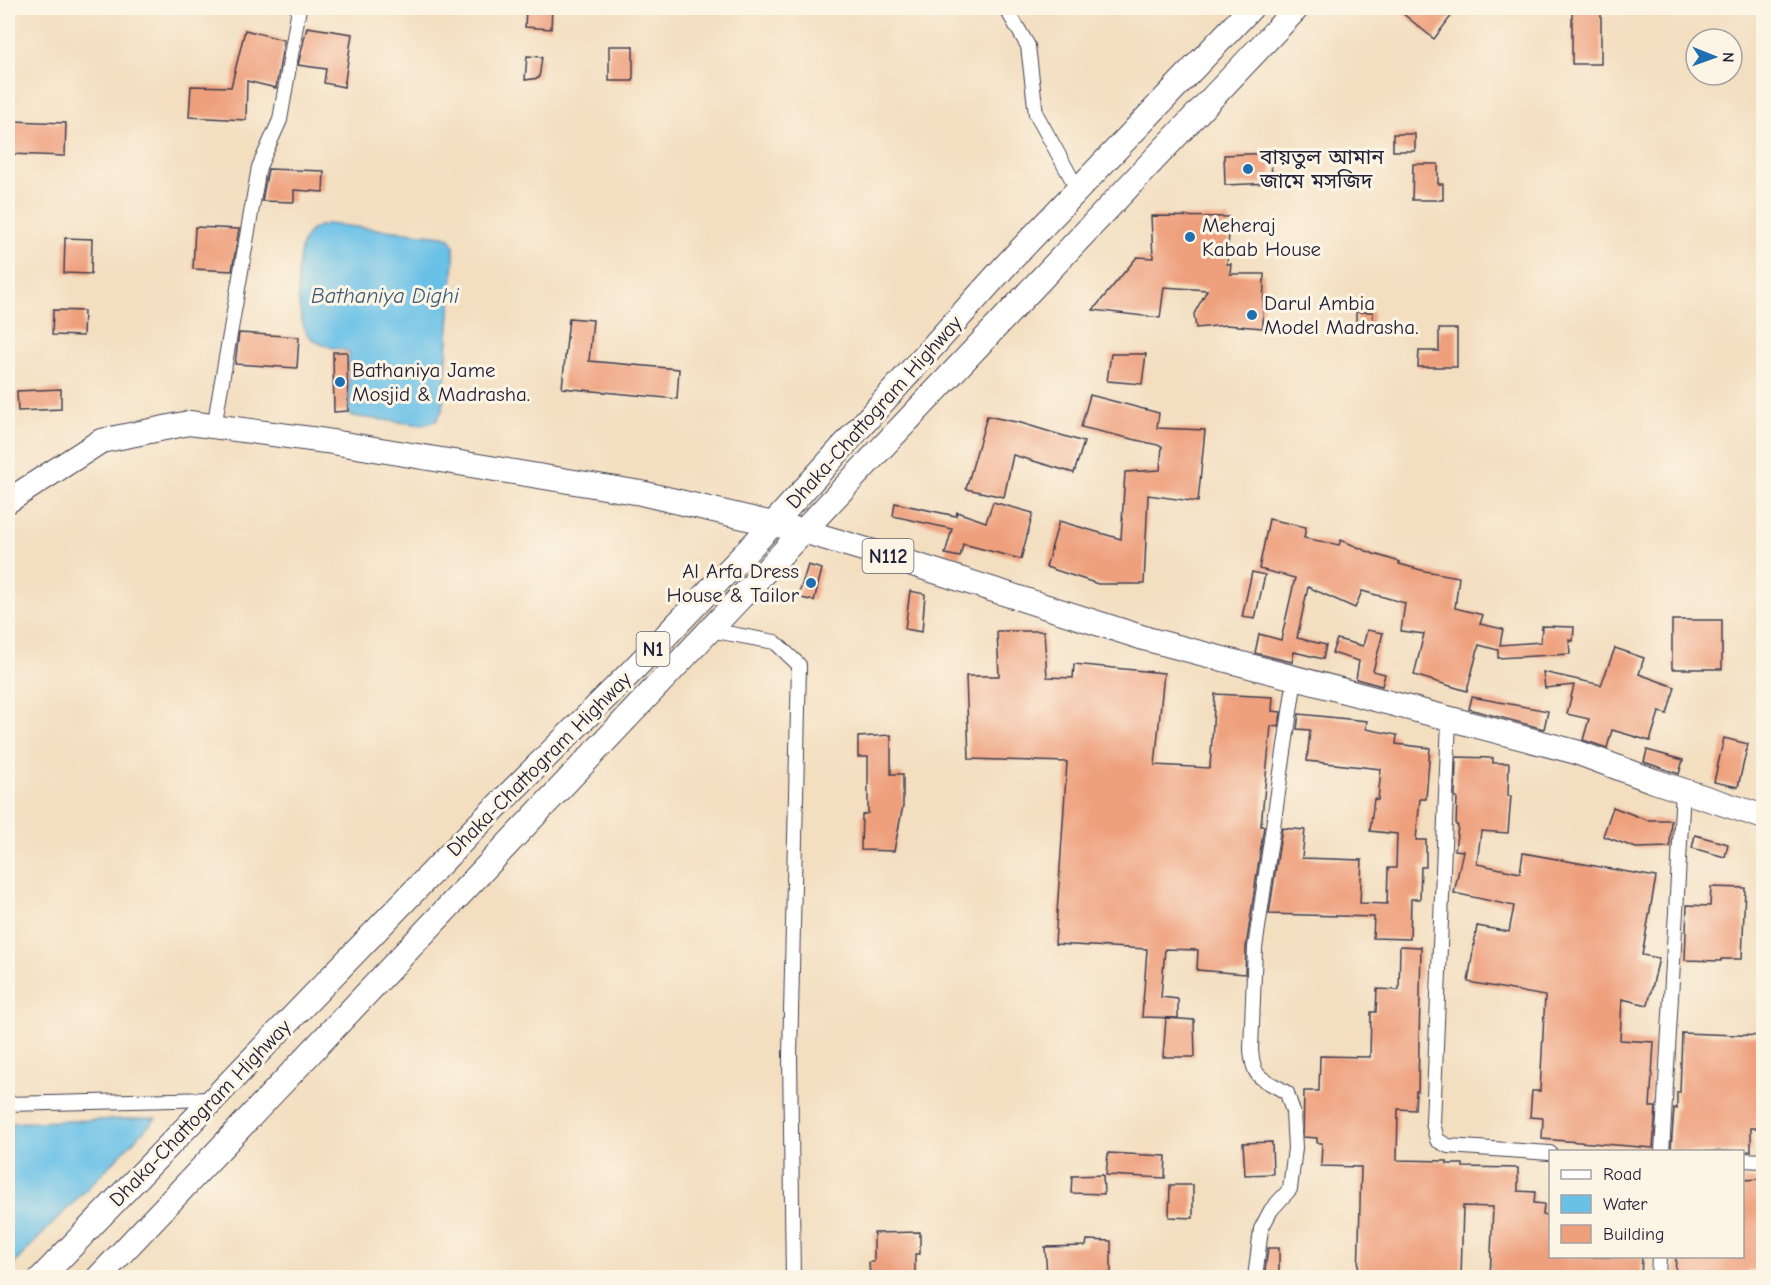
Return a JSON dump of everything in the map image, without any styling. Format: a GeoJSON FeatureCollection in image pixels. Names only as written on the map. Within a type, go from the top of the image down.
{"type":"FeatureCollection","features":[{"type":"Feature","properties":{"kind":"highway","name":"Dhaka-Chattogram Highway"},"geometry":{"type":"LineString","coordinates":[[41,1278],[473,830],[631,672],[773,524],[999,273],[1251,8]]}},
{"type":"Feature","properties":{"kind":"highway","name":"Dhaka-Chattogram Highway"},"geometry":{"type":"LineString","coordinates":[[98,1278],[1297,8]]}},
{"type":"Feature","properties":{"kind":"highway","name":"N112"},"geometry":{"type":"LineString","coordinates":[[8,501],[101,441],[189,423],[326,441],[641,493],[803,531],[1147,639],[1576,752],[1683,791],[1764,817]]}},
{"type":"Feature","properties":{"kind":"street"},"geometry":{"type":"LineString","coordinates":[[214,427],[259,167],[280,120],[299,8]]}},
{"type":"Feature","properties":{"kind":"street"},"geometry":{"type":"LineString","coordinates":[[1006,8],[1028,46],[1036,114],[1078,190]]}},
{"type":"Feature","properties":{"kind":"street"},"geometry":{"type":"LineString","coordinates":[[710,630],[775,642],[799,665],[790,1056],[793,1278]]}},
{"type":"Feature","properties":{"kind":"street"},"geometry":{"type":"LineString","coordinates":[[1255,1278],[1261,1229],[1271,1210],[1290,1189],[1295,1148],[1293,1112],[1287,1093],[1258,1077],[1253,1066],[1251,1050],[1255,948],[1295,678]]}},
{"type":"Feature","properties":{"kind":"street"},"geometry":{"type":"LineString","coordinates":[[1449,718],[1433,1123],[1437,1140],[1449,1146],[1549,1153]]}},
{"type":"Feature","properties":{"kind":"street"},"geometry":{"type":"LineString","coordinates":[[1662,1150],[1683,791]]}},
{"type":"Feature","properties":{"kind":"street"},"geometry":{"type":"LineString","coordinates":[[8,1104],[214,1099]]}},
{"type":"Feature","properties":{"kind":"street"},"geometry":{"type":"LineString","coordinates":[[1744,1160],[1764,1161]]}},
{"type":"Feature","properties":{"kind":"street"},"geometry":{"type":"LineString","coordinates":[[1658,1278],[1659,1258]]}},
{"type":"Feature","properties":{"kind":"water","name":"Bathaniya Dighi"},"geometry":{"type":"Polygon","coordinates":[[[327,224],[450,238],[454,247],[454,259],[443,408],[437,420],[426,424],[416,424],[352,416],[349,413],[349,353],[322,344],[309,336],[304,328],[299,301],[298,270],[303,243],[311,231],[327,224]]]}},
{"type":"Feature","properties":{"kind":"water"},"geometry":{"type":"Polygon","coordinates":[[[156,1118],[25,1252],[8,1270],[8,1123],[156,1118]]]}},
{"type":"Feature","properties":{"kind":"building"},"geometry":{"type":"Polygon","coordinates":[[[526,8],[552,8],[551,29],[525,27],[526,8]]]}},
{"type":"Feature","properties":{"kind":"building"},"geometry":{"type":"Polygon","coordinates":[[[1396,8],[1442,8],[1452,15],[1434,39],[1396,8]]]}},
{"type":"Feature","properties":{"kind":"building"},"geometry":{"type":"Polygon","coordinates":[[[1572,8],[1601,8],[1601,64],[1572,64],[1572,8]]]}},
{"type":"Feature","properties":{"kind":"building"},"geometry":{"type":"Polygon","coordinates":[[[307,27],[352,34],[344,87],[324,83],[326,69],[298,65],[307,27]]]}},
{"type":"Feature","properties":{"kind":"building"},"geometry":{"type":"Polygon","coordinates":[[[245,30],[284,40],[276,88],[247,81],[246,120],[189,117],[191,86],[231,87],[245,30]]]}},
{"type":"Feature","properties":{"kind":"building"},"geometry":{"type":"Polygon","coordinates":[[[609,46],[633,46],[633,81],[609,81],[609,46]]]}},
{"type":"Feature","properties":{"kind":"building"},"geometry":{"type":"Polygon","coordinates":[[[527,56],[542,57],[539,78],[525,80],[527,56]]]}},
{"type":"Feature","properties":{"kind":"building"},"geometry":{"type":"Polygon","coordinates":[[[11,121],[66,123],[65,156],[10,154],[11,121]]]}},
{"type":"Feature","properties":{"kind":"building"},"geometry":{"type":"Polygon","coordinates":[[[1393,134],[1415,134],[1415,151],[1393,151],[1393,134]]]}},
{"type":"Feature","properties":{"kind":"building","name":"বায়তুল আমান জামে মসজিদ"},"geometry":{"type":"Polygon","coordinates":[[[1271,153],[1272,183],[1225,185],[1224,155],[1271,153]]]}},
{"type":"Feature","properties":{"kind":"building"},"geometry":{"type":"Polygon","coordinates":[[[1413,164],[1438,164],[1438,184],[1443,184],[1443,200],[1412,200],[1413,164]]]}},
{"type":"Feature","properties":{"kind":"building"},"geometry":{"type":"Polygon","coordinates":[[[268,169],[324,171],[323,192],[294,190],[294,202],[262,201],[268,169]]]}},
{"type":"Feature","properties":{"kind":"building"},"geometry":{"type":"Polygon","coordinates":[[[1151,216],[1230,217],[1227,264],[1231,264],[1230,274],[1264,274],[1263,328],[1226,325],[1196,328],[1194,314],[1207,290],[1164,287],[1160,318],[1093,310],[1137,257],[1153,258],[1151,216]]]}},
{"type":"Feature","properties":{"kind":"building"},"geometry":{"type":"Polygon","coordinates":[[[195,227],[239,229],[232,271],[193,269],[195,227]]]}},
{"type":"Feature","properties":{"kind":"building"},"geometry":{"type":"Polygon","coordinates":[[[65,238],[92,239],[91,274],[64,273],[65,238]]]}},
{"type":"Feature","properties":{"kind":"building"},"geometry":{"type":"Polygon","coordinates":[[[53,310],[84,311],[83,336],[52,335],[53,310]]]}},
{"type":"Feature","properties":{"kind":"building"},"geometry":{"type":"Polygon","coordinates":[[[1356,312],[1373,312],[1373,329],[1356,329],[1356,312]]]}},
{"type":"Feature","properties":{"kind":"building"},"geometry":{"type":"Polygon","coordinates":[[[569,318],[593,320],[589,361],[679,369],[677,399],[562,388],[569,318]]]}},
{"type":"Feature","properties":{"kind":"building"},"geometry":{"type":"Polygon","coordinates":[[[1439,329],[1457,329],[1457,367],[1418,367],[1419,351],[1439,351],[1439,329]]]}},
{"type":"Feature","properties":{"kind":"building"},"geometry":{"type":"Polygon","coordinates":[[[239,333],[299,337],[297,368],[235,364],[239,333]]]}},
{"type":"Feature","properties":{"kind":"building","name":"Bathaniya Jame Mosjid & Madrasha."},"geometry":{"type":"Polygon","coordinates":[[[333,352],[347,352],[348,411],[334,412],[333,352]]]}},
{"type":"Feature","properties":{"kind":"building"},"geometry":{"type":"Polygon","coordinates":[[[1111,354],[1146,354],[1142,384],[1107,381],[1111,354]]]}},
{"type":"Feature","properties":{"kind":"building"},"geometry":{"type":"Polygon","coordinates":[[[61,389],[61,409],[18,411],[17,391],[61,389]]]}},
{"type":"Feature","properties":{"kind":"building"},"geometry":{"type":"Polygon","coordinates":[[[1090,395],[1159,413],[1157,428],[1205,430],[1198,502],[1148,495],[1144,584],[1098,584],[1046,567],[1059,521],[1121,539],[1125,472],[1160,470],[1162,446],[1081,427],[1090,395]]]}},
{"type":"Feature","properties":{"kind":"building"},"geometry":{"type":"Polygon","coordinates":[[[987,416],[1021,423],[1084,442],[1074,473],[1013,455],[1004,497],[966,489],[987,416]]]}},
{"type":"Feature","properties":{"kind":"building"},"geometry":{"type":"Polygon","coordinates":[[[993,502],[1033,513],[1021,559],[963,544],[960,557],[945,554],[952,529],[893,516],[895,503],[956,516],[957,512],[986,522],[993,502]]]}},
{"type":"Feature","properties":{"kind":"building"},"geometry":{"type":"Polygon","coordinates":[[[1269,519],[1306,527],[1304,538],[1339,545],[1341,540],[1400,562],[1399,564],[1459,577],[1455,608],[1483,615],[1480,624],[1503,629],[1500,645],[1541,642],[1542,626],[1574,627],[1573,641],[1569,640],[1570,654],[1498,658],[1498,650],[1479,645],[1467,691],[1414,675],[1424,634],[1401,631],[1405,603],[1362,591],[1355,608],[1308,587],[1297,638],[1326,645],[1323,659],[1294,652],[1292,662],[1255,653],[1259,634],[1281,640],[1295,578],[1259,569],[1269,519]]]}},
{"type":"Feature","properties":{"kind":"building","name":"Al Arfa Dress House & Tailor"},"geometry":{"type":"Polygon","coordinates":[[[808,565],[822,569],[814,601],[798,597],[808,565]]]}},
{"type":"Feature","properties":{"kind":"building"},"geometry":{"type":"Polygon","coordinates":[[[1252,572],[1265,575],[1255,619],[1242,617],[1252,572]]]}},
{"type":"Feature","properties":{"kind":"building"},"geometry":{"type":"Polygon","coordinates":[[[910,591],[925,594],[922,632],[905,629],[910,591]]]}},
{"type":"Feature","properties":{"kind":"building"},"geometry":{"type":"Polygon","coordinates":[[[1672,620],[1722,620],[1722,669],[1672,669],[1672,620]]]}},
{"type":"Feature","properties":{"kind":"building"},"geometry":{"type":"Polygon","coordinates":[[[1367,630],[1383,633],[1373,671],[1385,674],[1382,686],[1356,679],[1359,661],[1332,653],[1337,639],[1363,646],[1367,630]]]}},
{"type":"Feature","properties":{"kind":"building"},"geometry":{"type":"Polygon","coordinates":[[[997,631],[1044,631],[1047,677],[1073,678],[1074,664],[1164,673],[1155,765],[1210,768],[1215,694],[1273,697],[1272,711],[1281,712],[1279,727],[1271,726],[1261,826],[1264,826],[1246,947],[1245,974],[1197,970],[1198,950],[1165,949],[1161,997],[1178,999],[1178,1018],[1142,1017],[1147,949],[1055,944],[1067,762],[969,759],[966,676],[999,676],[997,631]]]}},
{"type":"Feature","properties":{"kind":"building"},"geometry":{"type":"Polygon","coordinates":[[[1615,648],[1644,658],[1639,674],[1675,687],[1667,714],[1659,712],[1650,741],[1612,730],[1607,748],[1583,740],[1589,719],[1567,714],[1574,685],[1545,688],[1543,672],[1601,685],[1615,648]]]}},
{"type":"Feature","properties":{"kind":"building"},"geometry":{"type":"Polygon","coordinates":[[[1472,697],[1548,711],[1544,729],[1469,709],[1472,697]]]}},
{"type":"Feature","properties":{"kind":"building"},"geometry":{"type":"Polygon","coordinates":[[[1299,714],[1367,721],[1366,729],[1397,735],[1396,744],[1430,748],[1426,799],[1420,799],[1416,840],[1426,840],[1426,867],[1421,867],[1420,899],[1411,899],[1410,939],[1373,938],[1374,917],[1269,914],[1282,828],[1305,830],[1302,858],[1362,860],[1360,903],[1387,904],[1388,868],[1396,868],[1397,834],[1370,831],[1374,799],[1378,800],[1381,769],[1307,761],[1310,730],[1297,729],[1299,714]]]}},
{"type":"Feature","properties":{"kind":"building"},"geometry":{"type":"Polygon","coordinates":[[[891,735],[891,774],[903,774],[903,806],[894,851],[861,850],[862,815],[868,813],[868,757],[858,757],[858,737],[891,735]]]}},
{"type":"Feature","properties":{"kind":"building"},"geometry":{"type":"Polygon","coordinates":[[[1724,738],[1748,744],[1738,787],[1714,782],[1724,738]]]}},
{"type":"Feature","properties":{"kind":"building"},"geometry":{"type":"Polygon","coordinates":[[[1647,750],[1683,760],[1679,774],[1644,762],[1647,750]]]}},
{"type":"Feature","properties":{"kind":"building"},"geometry":{"type":"Polygon","coordinates":[[[1456,757],[1493,758],[1493,763],[1509,763],[1508,796],[1511,796],[1508,833],[1481,831],[1477,864],[1520,873],[1523,853],[1656,877],[1642,955],[1659,958],[1648,1005],[1622,999],[1620,1040],[1654,1042],[1650,1107],[1656,1107],[1653,1148],[1542,1139],[1543,1118],[1530,1117],[1532,1091],[1540,1091],[1545,996],[1468,982],[1477,926],[1509,932],[1514,906],[1454,893],[1463,851],[1455,850],[1458,826],[1456,825],[1457,798],[1455,798],[1456,757]]]}},
{"type":"Feature","properties":{"kind":"building"},"geometry":{"type":"Polygon","coordinates":[[[1613,807],[1647,820],[1671,820],[1670,847],[1636,848],[1603,836],[1613,807]]]}},
{"type":"Feature","properties":{"kind":"building"},"geometry":{"type":"Polygon","coordinates":[[[1695,835],[1728,844],[1725,857],[1692,848],[1695,835]]]}},
{"type":"Feature","properties":{"kind":"building"},"geometry":{"type":"Polygon","coordinates":[[[1711,887],[1745,888],[1742,959],[1685,960],[1687,905],[1710,906],[1711,887]]]}},
{"type":"Feature","properties":{"kind":"building"},"geometry":{"type":"Polygon","coordinates":[[[1400,946],[1421,947],[1418,1091],[1416,1091],[1415,1110],[1398,1109],[1397,1160],[1447,1161],[1447,1164],[1463,1164],[1463,1167],[1518,1168],[1518,1191],[1535,1192],[1534,1203],[1544,1204],[1543,1215],[1549,1215],[1549,1258],[1642,1258],[1641,1278],[1490,1278],[1493,1207],[1463,1206],[1461,1278],[1358,1278],[1361,1167],[1321,1166],[1322,1143],[1317,1143],[1317,1138],[1303,1137],[1304,1091],[1319,1091],[1320,1056],[1370,1057],[1371,1012],[1376,1012],[1377,989],[1399,990],[1400,946]]]}},
{"type":"Feature","properties":{"kind":"building"},"geometry":{"type":"Polygon","coordinates":[[[1166,1018],[1194,1020],[1195,1057],[1163,1057],[1166,1018]]]}},
{"type":"Feature","properties":{"kind":"building"},"geometry":{"type":"Polygon","coordinates":[[[1682,1033],[1764,1036],[1764,1128],[1751,1128],[1751,1151],[1671,1149],[1674,1108],[1677,1109],[1677,1092],[1680,1092],[1682,1033]]]}},
{"type":"Feature","properties":{"kind":"building"},"geometry":{"type":"Polygon","coordinates":[[[1272,1142],[1273,1174],[1245,1175],[1243,1143],[1272,1142]]]}},
{"type":"Feature","properties":{"kind":"building"},"geometry":{"type":"Polygon","coordinates":[[[1108,1153],[1166,1156],[1165,1178],[1106,1175],[1108,1153]]]}},
{"type":"Feature","properties":{"kind":"building"},"geometry":{"type":"Polygon","coordinates":[[[1103,1175],[1104,1194],[1071,1193],[1072,1176],[1103,1175]]]}},
{"type":"Feature","properties":{"kind":"building"},"geometry":{"type":"Polygon","coordinates":[[[1760,1179],[1760,1237],[1764,1237],[1764,1271],[1748,1271],[1747,1278],[1675,1278],[1676,1258],[1744,1258],[1744,1180],[1760,1179]]]}},
{"type":"Feature","properties":{"kind":"building"},"geometry":{"type":"Polygon","coordinates":[[[1170,1185],[1193,1185],[1193,1218],[1169,1217],[1170,1185]]]}},
{"type":"Feature","properties":{"kind":"building"},"geometry":{"type":"Polygon","coordinates":[[[920,1232],[920,1254],[915,1254],[915,1278],[870,1278],[869,1262],[874,1262],[874,1233],[920,1232]]]}},
{"type":"Feature","properties":{"kind":"building"},"geometry":{"type":"Polygon","coordinates":[[[1087,1240],[1111,1241],[1111,1278],[1086,1278],[1086,1270],[1047,1275],[1045,1247],[1086,1246],[1087,1240]]]}},
{"type":"Feature","properties":{"kind":"building"},"geometry":{"type":"Polygon","coordinates":[[[1268,1248],[1279,1248],[1279,1278],[1264,1278],[1268,1248]]]}},
{"type":"Feature","properties":{"kind":"place","name":"বায়তুল আমান জামে মসজিদ"},"geometry":{"type":"Point","coordinates":[1248,169]}},
{"type":"Feature","properties":{"kind":"place","name":"Meheraj Kabab House"},"geometry":{"type":"Point","coordinates":[1190,237]}},
{"type":"Feature","properties":{"kind":"place","name":"Darul Ambia Model Madrasha."},"geometry":{"type":"Point","coordinates":[1252,315]}},
{"type":"Feature","properties":{"kind":"place","name":"Bathaniya Jame Mosjid & Madrasha."},"geometry":{"type":"Point","coordinates":[340,382]}},
{"type":"Feature","properties":{"kind":"place","name":"Al Arfa Dress House & Tailor"},"geometry":{"type":"Point","coordinates":[811,583]}}]}
